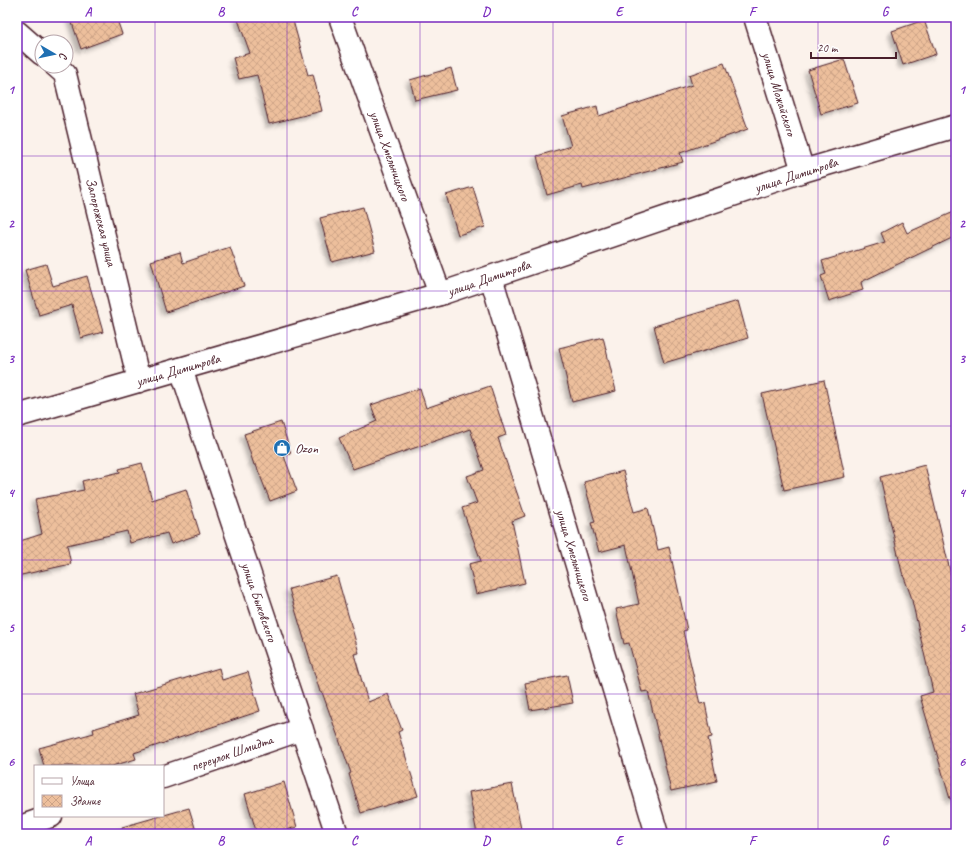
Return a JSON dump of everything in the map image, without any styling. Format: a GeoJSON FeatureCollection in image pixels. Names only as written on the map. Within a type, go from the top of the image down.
{"type":"FeatureCollection","features":[{"type":"Feature","properties":{"kind":"street","name":"улица Хмельницкого"},"geometry":{"type":"LineString","coordinates":[[340,17],[440,294]]}},
{"type":"Feature","properties":{"kind":"street","name":"улица Можайского"},"geometry":{"type":"LineString","coordinates":[[755,17],[803,171]]}},
{"type":"Feature","properties":{"kind":"street"},"geometry":{"type":"LineString","coordinates":[[17,32],[34,47]]}},
{"type":"Feature","properties":{"kind":"street","name":"Запорожская улица"},"geometry":{"type":"LineString","coordinates":[[65,74],[139,381]]}},
{"type":"Feature","properties":{"kind":"street","name":"улица Димитрова"},"geometry":{"type":"LineString","coordinates":[[17,416],[440,294],[803,171],[956,126]]}},
{"type":"Feature","properties":{"kind":"street","name":"улица Хмельницкого"},"geometry":{"type":"LineString","coordinates":[[491,277],[657,834]]}},
{"type":"Feature","properties":{"kind":"street","name":"улица Быковского"},"geometry":{"type":"LineString","coordinates":[[181,369],[337,834]]}},
{"type":"Feature","properties":{"kind":"street","name":"переулок Шмидта"},"geometry":{"type":"LineString","coordinates":[[164,777],[302,729]]}},
{"type":"Feature","properties":{"kind":"street"},"geometry":{"type":"LineString","coordinates":[[17,828],[48,817]]}},
{"type":"Feature","properties":{"kind":"building"},"geometry":{"type":"Polygon","coordinates":[[[70,17],[116,17],[122,34],[81,49],[70,17]]]}},
{"type":"Feature","properties":{"kind":"building"},"geometry":{"type":"Polygon","coordinates":[[[237,17],[292,17],[308,75],[313,74],[322,111],[269,124],[257,75],[239,79],[233,58],[250,53],[237,17]]]}},
{"type":"Feature","properties":{"kind":"building"},"geometry":{"type":"Polygon","coordinates":[[[924,20],[936,54],[903,65],[892,31],[924,20]]]}},
{"type":"Feature","properties":{"kind":"building"},"geometry":{"type":"Polygon","coordinates":[[[844,59],[858,103],[821,114],[808,70],[844,59]]]}},
{"type":"Feature","properties":{"kind":"building"},"geometry":{"type":"Polygon","coordinates":[[[724,63],[748,129],[680,153],[683,162],[583,189],[582,185],[547,195],[537,156],[571,146],[562,116],[597,106],[599,116],[692,85],[689,75],[724,63]]]}},
{"type":"Feature","properties":{"kind":"building"},"geometry":{"type":"Polygon","coordinates":[[[451,68],[457,90],[415,100],[410,80],[451,68]]]}},
{"type":"Feature","properties":{"kind":"building"},"geometry":{"type":"Polygon","coordinates":[[[473,187],[485,227],[458,235],[446,195],[473,187]]]}},
{"type":"Feature","properties":{"kind":"building"},"geometry":{"type":"Polygon","coordinates":[[[363,207],[375,251],[332,262],[320,218],[363,207]]]}},
{"type":"Feature","properties":{"kind":"building"},"geometry":{"type":"Polygon","coordinates":[[[956,211],[956,236],[861,282],[863,290],[829,301],[821,276],[826,274],[822,261],[885,242],[881,233],[902,222],[907,233],[956,211]]]}},
{"type":"Feature","properties":{"kind":"building"},"geometry":{"type":"Polygon","coordinates":[[[230,247],[244,286],[166,312],[151,261],[180,252],[183,263],[230,247]]]}},
{"type":"Feature","properties":{"kind":"building"},"geometry":{"type":"Polygon","coordinates":[[[46,264],[53,286],[87,276],[103,332],[81,338],[72,305],[39,315],[25,270],[46,264]]]}},
{"type":"Feature","properties":{"kind":"building"},"geometry":{"type":"Polygon","coordinates":[[[738,301],[748,338],[664,363],[654,326],[738,301]]]}},
{"type":"Feature","properties":{"kind":"building"},"geometry":{"type":"Polygon","coordinates":[[[603,337],[616,391],[572,402],[559,348],[603,337]]]}},
{"type":"Feature","properties":{"kind":"building"},"geometry":{"type":"Polygon","coordinates":[[[824,380],[845,477],[784,490],[762,394],[824,380]]]}},
{"type":"Feature","properties":{"kind":"building"},"geometry":{"type":"Polygon","coordinates":[[[490,386],[506,435],[498,438],[525,516],[512,521],[525,583],[476,594],[469,564],[481,561],[462,508],[477,503],[467,476],[484,470],[470,429],[353,469],[339,438],[377,421],[371,405],[420,388],[426,408],[490,386]]]}},
{"type":"Feature","properties":{"kind":"building"},"geometry":{"type":"Polygon","coordinates":[[[281,422],[291,453],[284,456],[297,491],[270,501],[256,465],[254,465],[244,434],[281,422]]]}},
{"type":"Feature","properties":{"kind":"building"},"geometry":{"type":"Polygon","coordinates":[[[142,463],[152,500],[186,489],[200,534],[171,544],[167,533],[130,543],[127,531],[67,545],[71,564],[17,576],[17,542],[42,534],[35,499],[84,490],[82,481],[120,472],[119,469],[142,463]]]}},
{"type":"Feature","properties":{"kind":"building"},"geometry":{"type":"Polygon","coordinates":[[[925,465],[956,596],[956,798],[950,799],[920,696],[933,692],[911,596],[902,572],[880,477],[925,465]]]}},
{"type":"Feature","properties":{"kind":"building"},"geometry":{"type":"Polygon","coordinates":[[[623,471],[634,512],[648,508],[658,550],[669,547],[687,630],[683,631],[700,704],[705,703],[712,737],[708,738],[717,781],[671,791],[648,691],[642,692],[629,643],[624,644],[616,609],[639,604],[626,545],[599,552],[591,523],[595,522],[584,482],[623,471]]]}},
{"type":"Feature","properties":{"kind":"building"},"geometry":{"type":"Polygon","coordinates":[[[337,576],[359,653],[354,654],[368,702],[388,694],[402,730],[398,732],[418,796],[361,813],[349,774],[351,773],[322,692],[320,692],[289,589],[337,576]]]}},
{"type":"Feature","properties":{"kind":"building"},"geometry":{"type":"Polygon","coordinates":[[[219,668],[222,680],[248,672],[260,711],[134,753],[136,759],[115,765],[44,765],[39,748],[94,733],[93,729],[139,715],[133,694],[219,668]]]}},
{"type":"Feature","properties":{"kind":"building"},"geometry":{"type":"Polygon","coordinates":[[[567,675],[573,703],[530,710],[525,683],[567,675]]]}},
{"type":"Feature","properties":{"kind":"building"},"geometry":{"type":"Polygon","coordinates":[[[284,782],[297,827],[272,834],[257,834],[245,794],[284,782]]]}},
{"type":"Feature","properties":{"kind":"building"},"geometry":{"type":"Polygon","coordinates":[[[512,784],[522,834],[477,834],[469,792],[512,784]]]}},
{"type":"Feature","properties":{"kind":"building"},"geometry":{"type":"Polygon","coordinates":[[[189,808],[197,834],[123,834],[122,827],[157,817],[164,817],[164,815],[189,808]]]}},
{"type":"Feature","properties":{"kind":"place","name":"Ozon"},"geometry":{"type":"Point","coordinates":[282,448]}}]}
